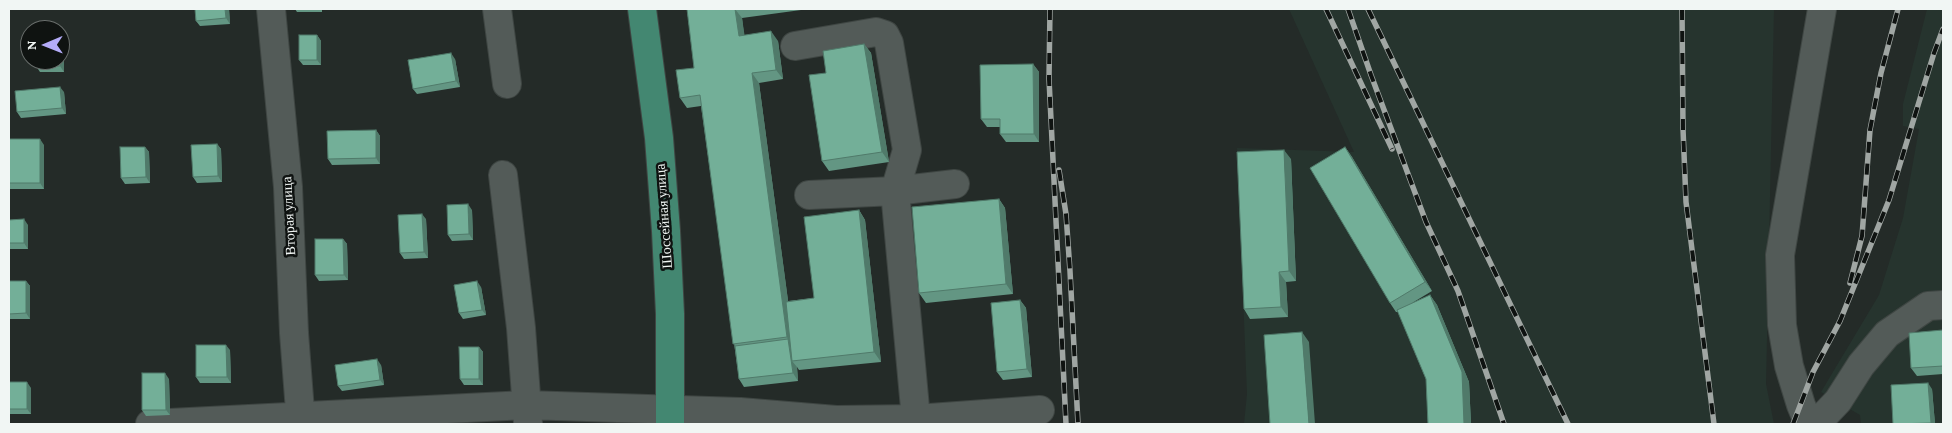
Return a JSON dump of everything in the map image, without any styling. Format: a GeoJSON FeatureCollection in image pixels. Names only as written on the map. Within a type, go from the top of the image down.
{"type":"FeatureCollection","features":[{"type":"Feature","properties":{"kind":"main road","name":"Шоссейная улица"},"geometry":{"type":"LineString","coordinates":[[642,9],[658,138],[666,231],[670,314],[670,416]]}},
{"type":"Feature","properties":{"kind":"street","name":"Вторая улица"},"geometry":{"type":"LineString","coordinates":[[271,9],[288,187],[294,333],[301,421]]}},
{"type":"Feature","properties":{"kind":"street"},"geometry":{"type":"LineString","coordinates":[[497,9],[507,84]]}},
{"type":"Feature","properties":{"kind":"street"},"geometry":{"type":"LineString","coordinates":[[1809,424],[1800,405],[1789,366],[1782,325],[1780,255],[1822,9]]}},
{"type":"Feature","properties":{"kind":"street"},"geometry":{"type":"LineString","coordinates":[[795,46],[876,32],[885,35],[889,43],[907,150],[895,191],[916,419]]}},
{"type":"Feature","properties":{"kind":"street"},"geometry":{"type":"LineString","coordinates":[[503,175],[521,328],[527,415]]}},
{"type":"Feature","properties":{"kind":"street"},"geometry":{"type":"LineString","coordinates":[[809,195],[895,191],[955,184]]}},
{"type":"Feature","properties":{"kind":"street"},"geometry":{"type":"LineString","coordinates":[[1816,424],[1838,401],[1862,365],[1887,334],[1928,306],[1943,305]]}},
{"type":"Feature","properties":{"kind":"street"},"geometry":{"type":"LineString","coordinates":[[150,424],[527,415],[836,420],[916,419],[1040,410]]}},
{"type":"Feature","properties":{"kind":"shaded area"},"geometry":{"type":"Polygon","coordinates":[[[1289,9],[1774,9],[1766,384],[1774,424],[1244,424],[1247,394],[1237,148],[1354,152],[1289,9]]]}},
{"type":"Feature","properties":{"kind":"shaded area"},"geometry":{"type":"Polygon","coordinates":[[[1927,9],[1943,9],[1943,424],[1861,424],[1860,415],[1821,392],[1879,295],[1903,218],[1919,129],[1903,126],[1903,104],[1927,9]]]}},
{"type":"Feature","properties":{"kind":"building"},"geometry":{"type":"Polygon","coordinates":[[[195,9],[225,9],[226,18],[196,21],[195,9]]]}},
{"type":"Feature","properties":{"kind":"building"},"geometry":{"type":"Polygon","coordinates":[[[687,9],[735,9],[739,36],[771,31],[776,70],[752,73],[787,337],[733,344],[700,95],[680,98],[676,70],[694,68],[687,9]]]}},
{"type":"Feature","properties":{"kind":"building"},"geometry":{"type":"Polygon","coordinates":[[[299,35],[317,35],[317,60],[299,60],[299,35]]]}},
{"type":"Feature","properties":{"kind":"building"},"geometry":{"type":"Polygon","coordinates":[[[864,44],[882,152],[822,161],[809,75],[826,73],[823,51],[864,44]]]}},
{"type":"Feature","properties":{"kind":"building"},"geometry":{"type":"Polygon","coordinates":[[[451,53],[456,81],[413,89],[408,60],[451,53]]]}},
{"type":"Feature","properties":{"kind":"building"},"geometry":{"type":"Polygon","coordinates":[[[1033,64],[1034,134],[1000,134],[1000,119],[981,119],[980,65],[1033,64]]]}},
{"type":"Feature","properties":{"kind":"building"},"geometry":{"type":"Polygon","coordinates":[[[60,87],[62,108],[17,112],[15,91],[60,87]]]}},
{"type":"Feature","properties":{"kind":"building"},"geometry":{"type":"Polygon","coordinates":[[[376,130],[376,158],[328,159],[327,131],[376,130]]]}},
{"type":"Feature","properties":{"kind":"building"},"geometry":{"type":"Polygon","coordinates":[[[9,139],[40,139],[40,183],[9,183],[9,139]]]}},
{"type":"Feature","properties":{"kind":"building"},"geometry":{"type":"Polygon","coordinates":[[[217,144],[218,176],[193,177],[191,145],[217,144]]]}},
{"type":"Feature","properties":{"kind":"building"},"geometry":{"type":"Polygon","coordinates":[[[120,147],[145,147],[146,177],[121,178],[120,147]]]}},
{"type":"Feature","properties":{"kind":"building"},"geometry":{"type":"Polygon","coordinates":[[[1345,147],[1425,282],[1390,303],[1310,168],[1345,147]]]}},
{"type":"Feature","properties":{"kind":"building"},"geometry":{"type":"Polygon","coordinates":[[[1284,150],[1289,271],[1279,272],[1281,307],[1244,309],[1237,152],[1284,150]]]}},
{"type":"Feature","properties":{"kind":"building"},"geometry":{"type":"Polygon","coordinates":[[[999,199],[1006,284],[919,293],[912,207],[999,199]]]}},
{"type":"Feature","properties":{"kind":"building"},"geometry":{"type":"Polygon","coordinates":[[[468,204],[469,234],[448,235],[447,205],[468,204]]]}},
{"type":"Feature","properties":{"kind":"building"},"geometry":{"type":"Polygon","coordinates":[[[859,210],[874,352],[792,361],[786,302],[814,298],[804,217],[859,210]]]}},
{"type":"Feature","properties":{"kind":"building"},"geometry":{"type":"Polygon","coordinates":[[[422,214],[424,252],[400,253],[398,215],[422,214]]]}},
{"type":"Feature","properties":{"kind":"building"},"geometry":{"type":"Polygon","coordinates":[[[24,219],[24,243],[9,243],[9,220],[24,219]]]}},
{"type":"Feature","properties":{"kind":"building"},"geometry":{"type":"Polygon","coordinates":[[[315,239],[343,239],[344,275],[315,275],[315,239]]]}},
{"type":"Feature","properties":{"kind":"building"},"geometry":{"type":"Polygon","coordinates":[[[9,281],[26,281],[26,313],[9,314],[9,281]]]}},
{"type":"Feature","properties":{"kind":"building"},"geometry":{"type":"Polygon","coordinates":[[[477,281],[482,310],[459,313],[454,285],[477,281]]]}},
{"type":"Feature","properties":{"kind":"building"},"geometry":{"type":"Polygon","coordinates":[[[1430,295],[1462,372],[1464,424],[1428,424],[1426,379],[1397,310],[1430,295]]]}},
{"type":"Feature","properties":{"kind":"building"},"geometry":{"type":"Polygon","coordinates":[[[1020,300],[1027,369],[997,372],[991,303],[1020,300]]]}},
{"type":"Feature","properties":{"kind":"building"},"geometry":{"type":"Polygon","coordinates":[[[1943,330],[1943,366],[1911,368],[1909,333],[1943,330]]]}},
{"type":"Feature","properties":{"kind":"building"},"geometry":{"type":"Polygon","coordinates":[[[1302,332],[1309,424],[1270,424],[1264,335],[1302,332]]]}},
{"type":"Feature","properties":{"kind":"building"},"geometry":{"type":"Polygon","coordinates":[[[788,339],[793,373],[739,379],[735,346],[788,339]]]}},
{"type":"Feature","properties":{"kind":"building"},"geometry":{"type":"Polygon","coordinates":[[[196,345],[226,345],[227,377],[196,377],[196,345]]]}},
{"type":"Feature","properties":{"kind":"building"},"geometry":{"type":"Polygon","coordinates":[[[459,347],[479,347],[479,379],[460,379],[459,347]]]}},
{"type":"Feature","properties":{"kind":"building"},"geometry":{"type":"Polygon","coordinates":[[[377,359],[380,380],[338,386],[335,365],[377,359]]]}},
{"type":"Feature","properties":{"kind":"building"},"geometry":{"type":"Polygon","coordinates":[[[142,373],[165,373],[166,410],[142,410],[142,373]]]}},
{"type":"Feature","properties":{"kind":"building"},"geometry":{"type":"Polygon","coordinates":[[[9,382],[27,382],[27,409],[9,409],[9,382]]]}},
{"type":"Feature","properties":{"kind":"building"},"geometry":{"type":"Polygon","coordinates":[[[1928,383],[1931,423],[1893,424],[1891,385],[1928,383]]]}},
{"type":"Feature","properties":{"kind":"railway"},"geometry":{"type":"LineString","coordinates":[[1050,9],[1049,79],[1066,424]]}},
{"type":"Feature","properties":{"kind":"railway"},"geometry":{"type":"LineString","coordinates":[[1326,9],[1392,149]]}},
{"type":"Feature","properties":{"kind":"railway"},"geometry":{"type":"LineString","coordinates":[[1348,9],[1426,222],[1458,291],[1504,424]]}},
{"type":"Feature","properties":{"kind":"railway"},"geometry":{"type":"LineString","coordinates":[[1368,9],[1568,424]]}},
{"type":"Feature","properties":{"kind":"railway"},"geometry":{"type":"LineString","coordinates":[[1682,9],[1686,202],[1714,424]]}},
{"type":"Feature","properties":{"kind":"railway"},"geometry":{"type":"LineString","coordinates":[[1850,283],[1862,236],[1870,130],[1881,73],[1898,9]]}},
{"type":"Feature","properties":{"kind":"railway"},"geometry":{"type":"LineString","coordinates":[[1793,424],[1813,372],[1840,321],[1889,200],[1943,29]]}},
{"type":"Feature","properties":{"kind":"railway"},"geometry":{"type":"LineString","coordinates":[[1059,170],[1066,214],[1078,424]]}}]}
